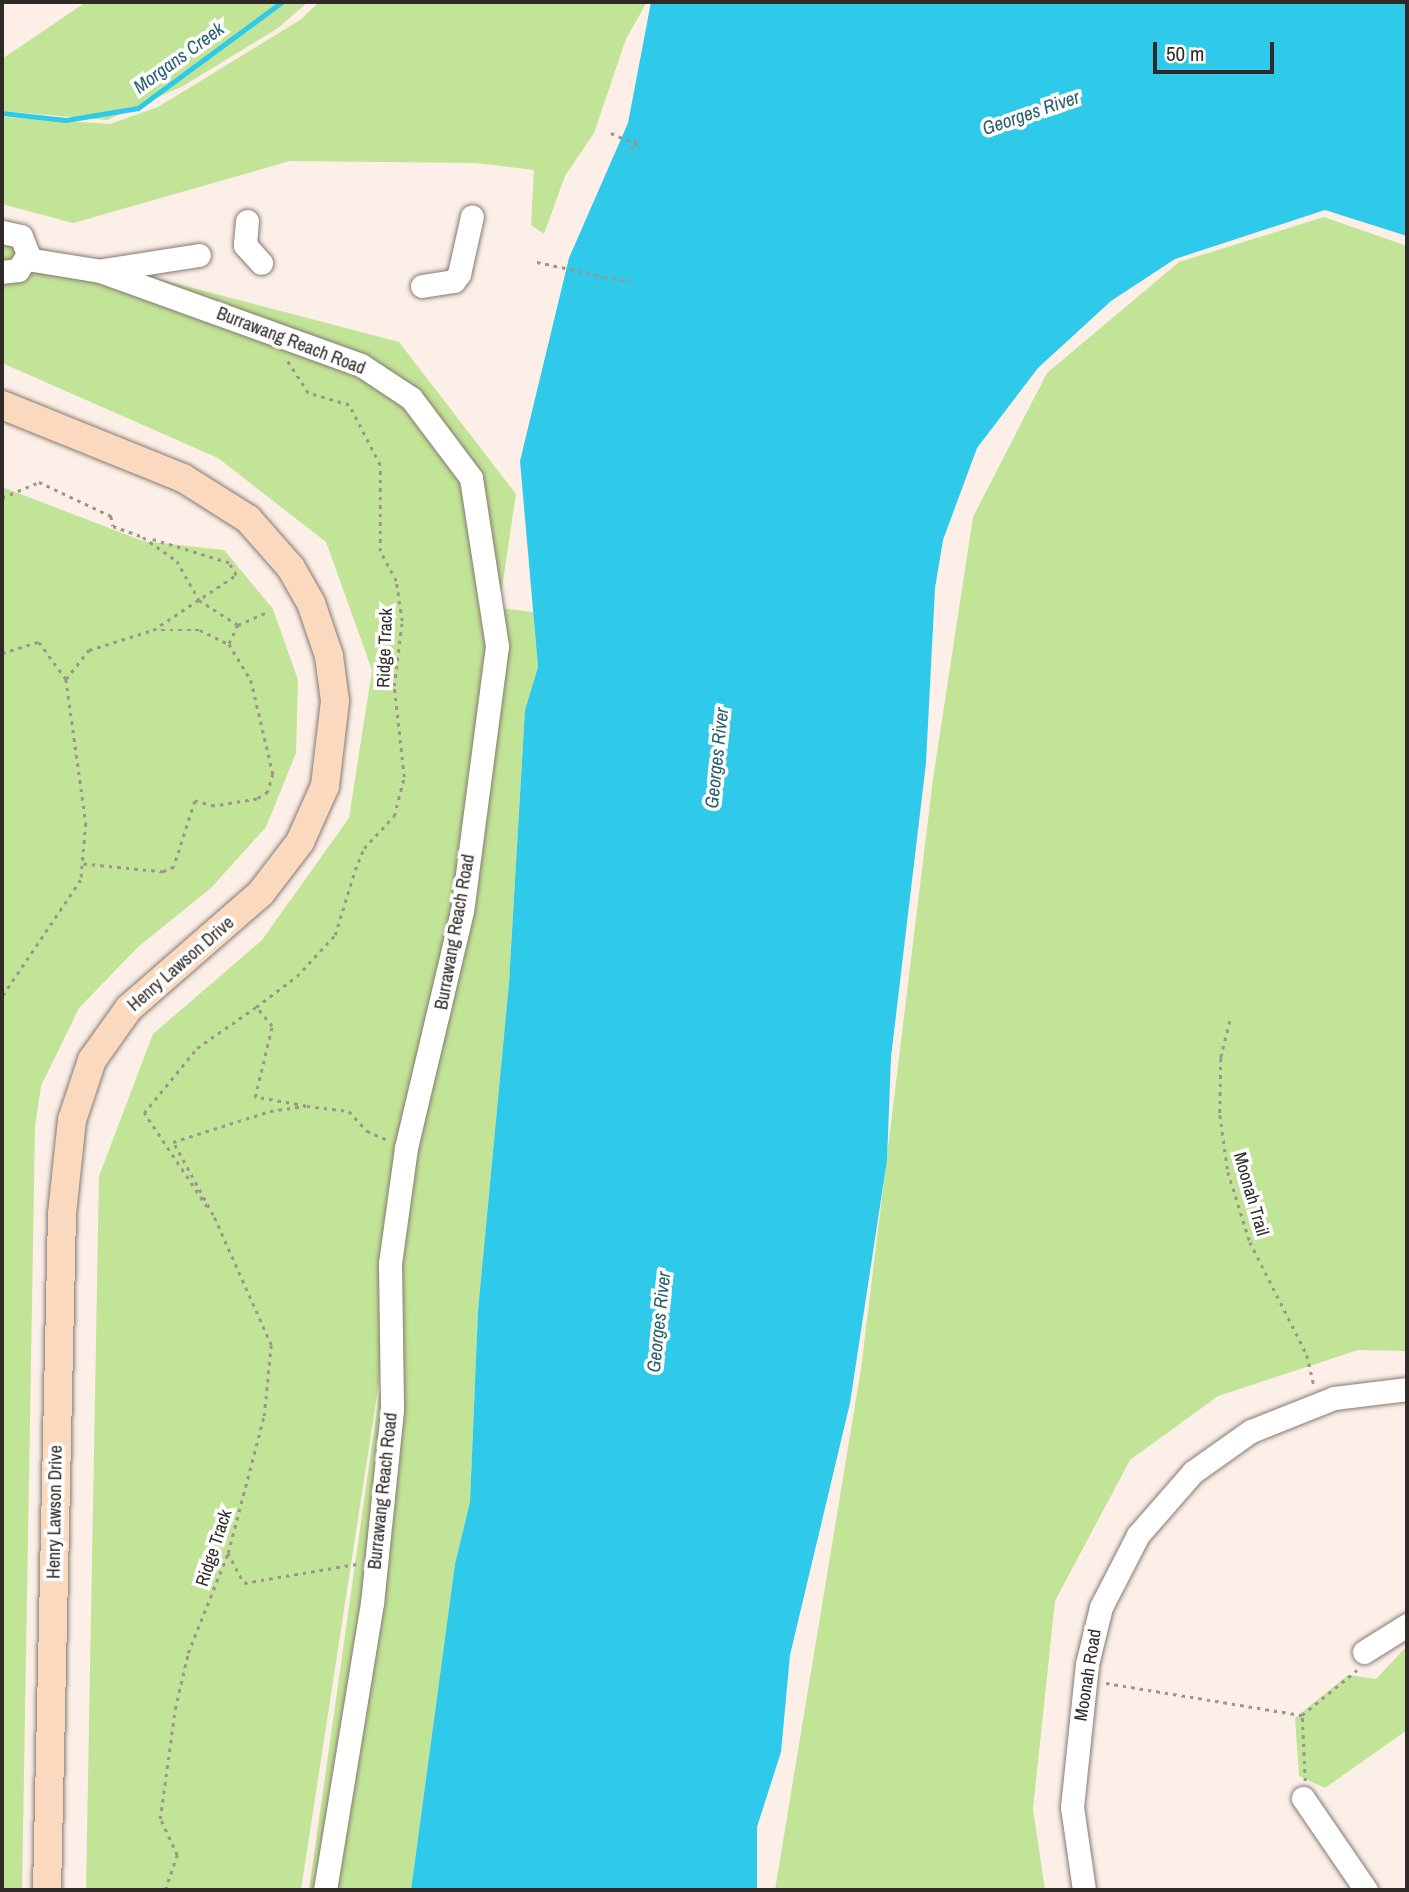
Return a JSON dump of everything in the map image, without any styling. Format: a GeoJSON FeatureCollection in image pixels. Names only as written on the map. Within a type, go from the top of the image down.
{"type":"FeatureCollection","features":[{"type":"Feature","properties":{"kind":"main road","name":"Henry Lawson Drive"},"geometry":{"type":"LineString","coordinates":[[2,405],[183,478],[248,519],[282,557],[311,603],[329,656],[335,701],[325,786],[300,842],[248,905],[129,1008],[92,1060],[72,1120],[62,1214],[47,1890]]}},
{"type":"Feature","properties":{"kind":"street"},"geometry":{"type":"LineString","coordinates":[[422,286],[454,281],[460,274],[472,216]]}},
{"type":"Feature","properties":{"kind":"street"},"geometry":{"type":"LineString","coordinates":[[247,221],[244,245],[261,263]]}},
{"type":"Feature","properties":{"kind":"street"},"geometry":{"type":"LineString","coordinates":[[2,232],[21,236],[27,258],[19,270],[2,272]]}},
{"type":"Feature","properties":{"kind":"street"},"geometry":{"type":"LineString","coordinates":[[100,271],[199,255]]}},
{"type":"Feature","properties":{"kind":"street","name":"Burrawang Reach Road"},"geometry":{"type":"LineString","coordinates":[[27,258],[100,271],[361,365],[411,398],[471,478],[485,553],[497,646],[485,749],[462,911],[406,1148],[390,1263],[392,1410],[376,1560],[325,1890]]}},
{"type":"Feature","properties":{"kind":"street","name":"Moonah Road"},"geometry":{"type":"LineString","coordinates":[[1084,1890],[1072,1807],[1087,1664],[1109,1588],[1149,1520],[1193,1472],[1251,1431],[1318,1403],[1407,1389]]}},
{"type":"Feature","properties":{"kind":"street"},"geometry":{"type":"LineString","coordinates":[[1364,1652],[1407,1625]]}},
{"type":"Feature","properties":{"kind":"street"},"geometry":{"type":"LineString","coordinates":[[1303,1798],[1366,1890]]}},
{"type":"Feature","properties":{"kind":"path"},"geometry":{"type":"LineString","coordinates":[[611,133],[636,144]]}},
{"type":"Feature","properties":{"kind":"path"},"geometry":{"type":"LineString","coordinates":[[631,150],[636,144],[637,136]]}},
{"type":"Feature","properties":{"kind":"path"},"geometry":{"type":"LineString","coordinates":[[537,262],[631,282]]}},
{"type":"Feature","properties":{"kind":"path","name":"Ridge Track"},"geometry":{"type":"LineString","coordinates":[[213,1215],[144,1113],[197,1048],[297,976],[335,935],[364,848],[394,816],[404,777],[394,686],[402,621],[396,581],[380,551],[380,465],[348,405],[308,393],[271,332]]}},
{"type":"Feature","properties":{"kind":"path"},"geometry":{"type":"LineString","coordinates":[[2,498],[39,482],[111,516],[113,526],[229,563],[236,575],[153,630]]}},
{"type":"Feature","properties":{"kind":"path"},"geometry":{"type":"LineString","coordinates":[[144,537],[177,561],[199,600],[239,625]]}},
{"type":"Feature","properties":{"kind":"path"},"geometry":{"type":"LineString","coordinates":[[229,644],[239,625],[269,611]]}},
{"type":"Feature","properties":{"kind":"path"},"geometry":{"type":"LineString","coordinates":[[66,679],[89,649],[153,630],[200,630],[229,644],[251,680],[273,774],[268,792],[236,803],[195,801],[174,867],[163,872],[83,864]]}},
{"type":"Feature","properties":{"kind":"path"},"geometry":{"type":"LineString","coordinates":[[2,653],[39,642],[66,679],[86,823],[83,864],[68,904],[2,997]]}},
{"type":"Feature","properties":{"kind":"path"},"geometry":{"type":"LineString","coordinates":[[256,1007],[272,1026],[255,1097],[349,1111],[367,1131],[406,1148]]}},
{"type":"Feature","properties":{"kind":"path","name":"Moonah Trail"},"geometry":{"type":"LineString","coordinates":[[1230,1021],[1221,1058],[1220,1115],[1228,1172],[1250,1242],[1307,1354],[1318,1403]]}},
{"type":"Feature","properties":{"kind":"path","name":"Ridge Track"},"geometry":{"type":"LineString","coordinates":[[165,1890],[177,1855],[160,1819],[175,1709],[188,1653],[228,1553],[264,1416],[271,1345],[213,1215],[173,1142],[270,1111],[306,1106]]}},
{"type":"Feature","properties":{"kind":"path"},"geometry":{"type":"LineString","coordinates":[[228,1553],[244,1583],[376,1560]]}},
{"type":"Feature","properties":{"kind":"path"},"geometry":{"type":"LineString","coordinates":[[1107,1683],[1302,1715],[1357,1670],[1364,1652]]}},
{"type":"Feature","properties":{"kind":"path"},"geometry":{"type":"LineString","coordinates":[[1302,1715],[1303,1798]]}},
{"type":"Feature","properties":{"kind":"green space"},"geometry":{"type":"Polygon","coordinates":[[[86,2],[308,2],[278,28],[183,86],[107,120],[2,111],[2,59],[86,2]]]}},
{"type":"Feature","properties":{"kind":"green space"},"geometry":{"type":"Polygon","coordinates":[[[319,2],[647,2],[626,39],[594,133],[565,176],[544,234],[531,225],[534,170],[476,163],[290,161],[73,223],[2,204],[2,117],[110,124],[158,107],[300,20],[319,2]]]}},
{"type":"Feature","properties":{"kind":"green space"},"geometry":{"type":"Polygon","coordinates":[[[1324,217],[1407,246],[1407,1351],[1358,1350],[1218,1396],[1130,1460],[1055,1601],[1033,1809],[1045,1890],[775,1890],[861,1369],[933,779],[973,517],[1047,373],[1179,262],[1324,217]]]}},
{"type":"Feature","properties":{"kind":"green space"},"geometry":{"type":"Polygon","coordinates":[[[2,238],[399,342],[516,494],[499,608],[533,612],[538,667],[525,710],[509,983],[478,1310],[470,1502],[455,1564],[411,1890],[309,1890],[402,1232],[301,1890],[86,1890],[99,1176],[153,1034],[262,940],[349,818],[372,670],[326,542],[218,458],[2,363],[2,238]]]}},
{"type":"Feature","properties":{"kind":"green space"},"geometry":{"type":"Polygon","coordinates":[[[2,487],[143,541],[224,550],[273,609],[298,680],[296,753],[266,827],[211,888],[138,947],[79,1008],[41,1086],[35,1126],[22,1890],[2,1890],[2,487]]]}},
{"type":"Feature","properties":{"kind":"green space"},"geometry":{"type":"Polygon","coordinates":[[[1407,1646],[1407,1730],[1325,1788],[1299,1776],[1295,1718],[1348,1675],[1376,1679],[1407,1646]]]}},
{"type":"Feature","properties":{"kind":"water","name":"Georges River"},"geometry":{"type":"Polygon","coordinates":[[[651,2],[1407,2],[1407,236],[1325,210],[1175,259],[1111,301],[1038,368],[977,448],[943,540],[935,588],[926,763],[891,1057],[887,1160],[850,1403],[790,1655],[781,1752],[757,1827],[757,1890],[411,1890],[455,1564],[470,1502],[478,1310],[509,983],[525,710],[538,667],[520,461],[569,258],[628,123],[651,2]]]}},
{"type":"Feature","properties":{"kind":"waterway","name":"Morgans Creek"},"geometry":{"type":"LineString","coordinates":[[2,113],[66,120],[138,108],[282,2]]}}]}
